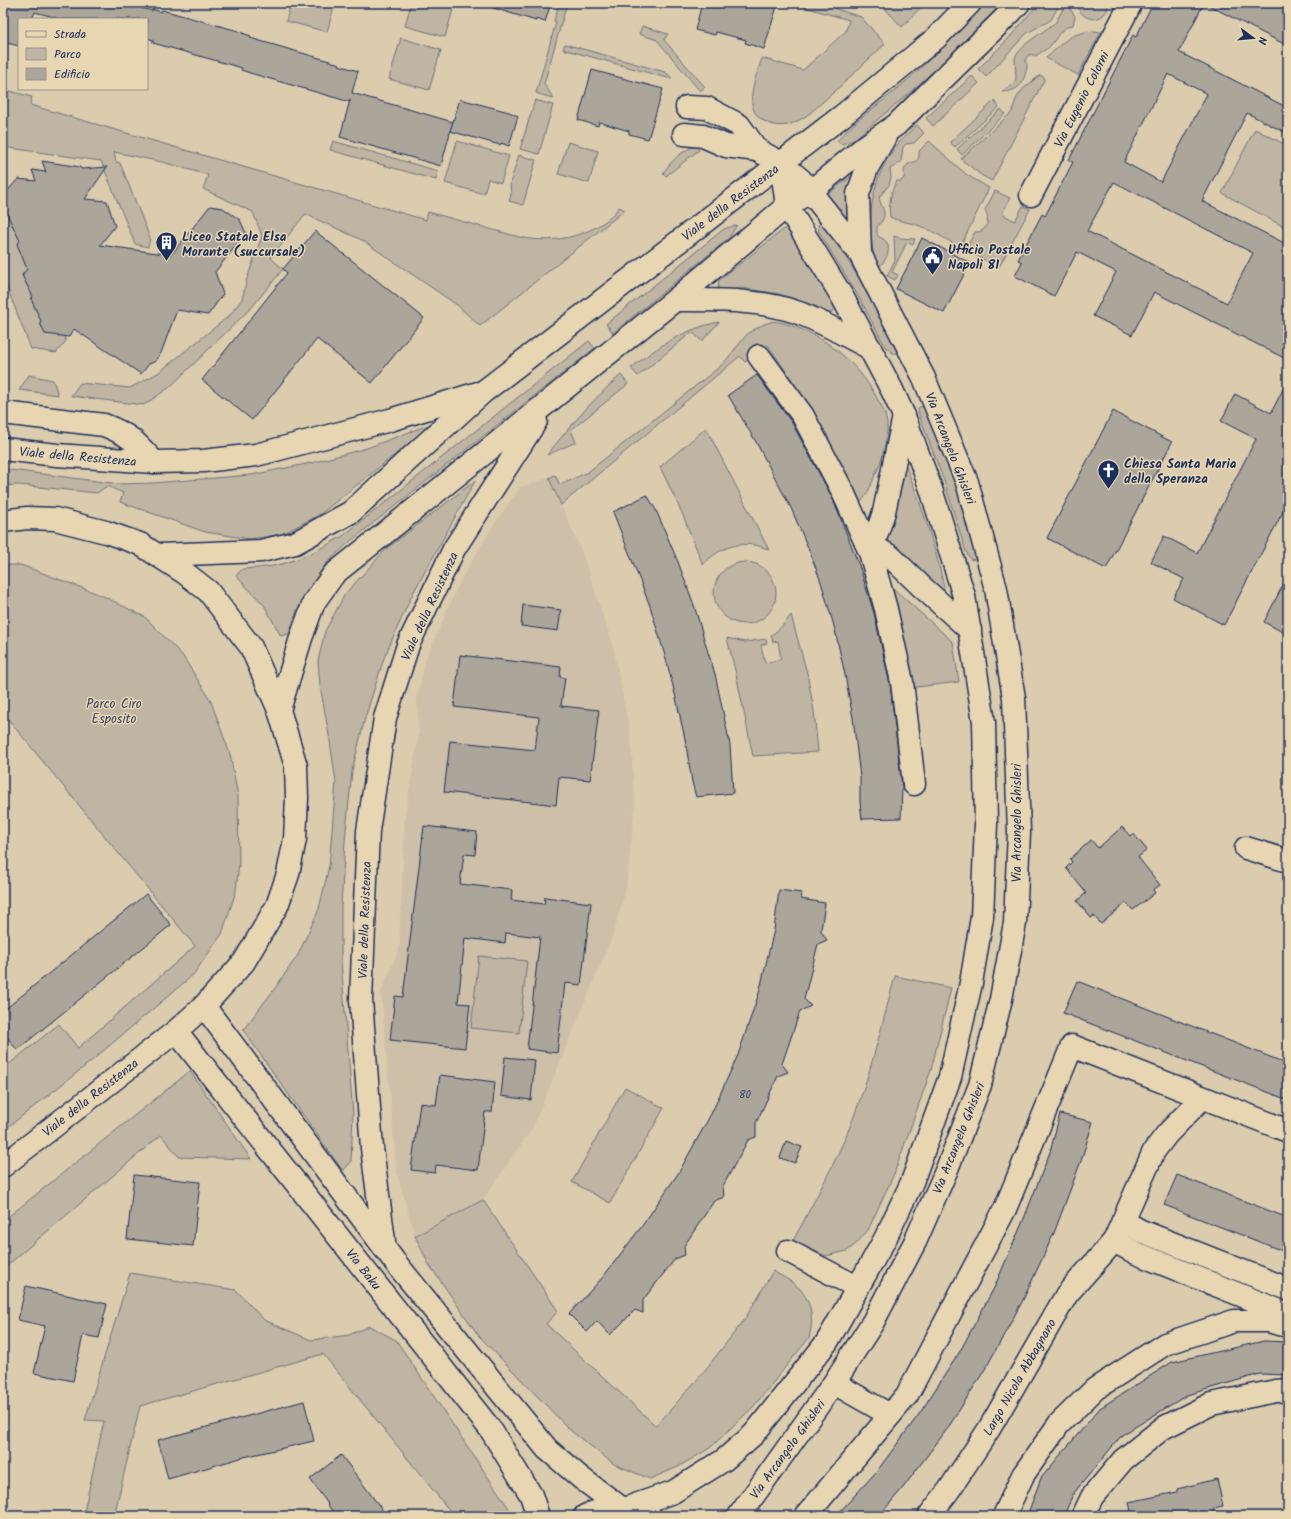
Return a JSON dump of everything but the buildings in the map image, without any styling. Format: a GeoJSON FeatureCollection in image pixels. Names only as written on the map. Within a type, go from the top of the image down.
{"type":"FeatureCollection","features":[{"type":"Feature","properties":{"kind":"street","name":"Viale della Resistenza"},"geometry":{"type":"LineString","coordinates":[[160,555],[261,551],[295,542],[351,512],[483,392],[842,116],[930,42],[970,3]]}},
{"type":"Feature","properties":{"kind":"street","name":"Viale della Resistenza"},"geometry":{"type":"LineString","coordinates":[[279,710],[301,638],[314,602],[334,574],[675,300],[787,206],[811,191],[868,145],[896,125],[1019,3]]}},
{"type":"Feature","properties":{"kind":"street","name":"Via Eugenio Colorni"},"geometry":{"type":"LineString","coordinates":[[1031,195],[1131,3]]}},
{"type":"Feature","properties":{"kind":"street"},"geometry":{"type":"LineString","coordinates":[[687,107],[706,108],[739,125],[757,150]]}},
{"type":"Feature","properties":{"kind":"street","name":"Via Arcangelo Ghisleri"},"geometry":{"type":"LineString","coordinates":[[860,254],[858,194],[867,168],[888,133],[896,125]]}},
{"type":"Feature","properties":{"kind":"street"},"geometry":{"type":"LineString","coordinates":[[684,134],[703,136],[726,146],[757,150],[781,163]]}},
{"type":"Feature","properties":{"kind":"street","name":"Via Arcangelo Ghisleri"},"geometry":{"type":"LineString","coordinates":[[739,1516],[834,1383],[873,1322],[915,1242],[947,1169],[980,1085],[1001,1000],[1015,923],[1019,832],[1014,698],[996,589],[967,482],[924,378],[860,254],[811,191],[801,180],[781,163]]}},
{"type":"Feature","properties":{"kind":"street","name":"Via Arcangelo Ghisleri"},"geometry":{"type":"LineString","coordinates":[[624,1508],[673,1492],[724,1460],[754,1434],[827,1342],[885,1239],[912,1182],[950,1077],[971,983],[982,917],[986,824],[984,722],[964,596],[931,489],[904,416],[892,390],[843,298],[800,230],[787,206],[781,163]]}},
{"type":"Feature","properties":{"kind":"street"},"geometry":{"type":"LineString","coordinates":[[675,300],[723,300],[770,305],[796,312],[870,348]]}},
{"type":"Feature","properties":{"kind":"street"},"geometry":{"type":"LineString","coordinates":[[759,356],[803,416],[843,492],[868,548],[886,609],[902,682],[914,784]]}},
{"type":"Feature","properties":{"kind":"street"},"geometry":{"type":"LineString","coordinates":[[892,390],[924,378]]}},
{"type":"Feature","properties":{"kind":"street","name":"Viale della Resistenza"},"geometry":{"type":"LineString","coordinates":[[3,449],[58,455],[154,462],[204,461],[256,455],[390,420],[483,392]]}},
{"type":"Feature","properties":{"kind":"street","name":"Viale della Resistenza"},"geometry":{"type":"LineString","coordinates":[[385,1249],[372,1148],[362,1000],[368,831],[385,718],[408,645],[454,549],[548,403]]}},
{"type":"Feature","properties":{"kind":"street","name":"Viale della Resistenza"},"geometry":{"type":"LineString","coordinates":[[3,413],[104,426],[133,439],[154,462]]}},
{"type":"Feature","properties":{"kind":"street"},"geometry":{"type":"LineString","coordinates":[[868,548],[875,539],[884,512],[904,416]]}},
{"type":"Feature","properties":{"kind":"street","name":"Viale della Resistenza"},"geometry":{"type":"LineString","coordinates":[[3,521],[27,518],[55,519],[106,532],[140,544],[160,555],[208,592],[251,647],[279,710],[296,766],[298,798],[295,839],[288,874],[277,906],[244,962],[204,1006],[176,1031],[3,1166]]}},
{"type":"Feature","properties":{"kind":"street"},"geometry":{"type":"LineString","coordinates":[[868,548],[878,549],[890,556],[970,630]]}},
{"type":"Feature","properties":{"kind":"street"},"geometry":{"type":"LineString","coordinates":[[964,596],[996,589]]}},
{"type":"Feature","properties":{"kind":"street"},"geometry":{"type":"LineString","coordinates":[[1246,848],[1288,861]]}},
{"type":"Feature","properties":{"kind":"street"},"geometry":{"type":"LineString","coordinates":[[204,1006],[385,1249],[547,1449],[581,1478],[624,1508],[650,1516]]}},
{"type":"Feature","properties":{"kind":"street","name":"Via Baku"},"geometry":{"type":"LineString","coordinates":[[176,1031],[491,1430],[531,1496],[538,1516]]}},
{"type":"Feature","properties":{"kind":"street"},"geometry":{"type":"LineString","coordinates":[[806,1516],[907,1395],[1005,1209],[1072,1046],[1288,1131]]}},
{"type":"Feature","properties":{"kind":"street"},"geometry":{"type":"LineString","coordinates":[[950,1077],[980,1085]]}},
{"type":"Feature","properties":{"kind":"street","name":"Largo Nicola Abbagnano"},"geometry":{"type":"LineString","coordinates":[[929,1516],[949,1490],[989,1430],[1067,1294],[1114,1241],[1154,1151],[1167,1134],[1202,1098]]}},
{"type":"Feature","properties":{"kind":"street"},"geometry":{"type":"LineString","coordinates":[[1123,1221],[1141,1231],[1288,1288]]}},
{"type":"Feature","properties":{"kind":"street"},"geometry":{"type":"LineString","coordinates":[[1114,1241],[1136,1253],[1288,1314]]}},
{"type":"Feature","properties":{"kind":"street"},"geometry":{"type":"LineString","coordinates":[[788,1251],[857,1287]]}},
{"type":"Feature","properties":{"kind":"street"},"geometry":{"type":"LineString","coordinates":[[1004,1516],[1023,1475],[1059,1424],[1095,1389],[1165,1344],[1234,1320],[1268,1321],[1288,1326]]}},
{"type":"Feature","properties":{"kind":"street"},"geometry":{"type":"LineString","coordinates":[[834,1383],[890,1415]]}},
{"type":"Feature","properties":{"kind":"street"},"geometry":{"type":"LineString","coordinates":[[1083,1516],[1092,1497],[1123,1460],[1163,1428],[1211,1404],[1288,1390]]}},
{"type":"Feature","properties":{"kind":"street"},"geometry":{"type":"LineString","coordinates":[[585,1516],[600,1509],[624,1508]]}},
{"type":"Feature","properties":{"kind":"shaded area"},"geometry":{"type":"Polygon","coordinates":[[[549,478],[582,552],[614,649],[631,738],[635,805],[626,889],[613,935],[533,1127],[483,1200],[415,1236],[397,1174],[381,993],[399,948],[405,816],[419,732],[417,699],[426,658],[462,577],[493,526],[520,487],[549,478]]]}},
{"type":"Feature","properties":{"kind":"green space"},"geometry":{"type":"Polygon","coordinates":[[[291,3],[335,3],[327,32],[286,21],[291,3]]]}},
{"type":"Feature","properties":{"kind":"green space"},"geometry":{"type":"Polygon","coordinates":[[[411,3],[455,3],[445,37],[405,26],[411,3]]]}},
{"type":"Feature","properties":{"kind":"green space"},"geometry":{"type":"Polygon","coordinates":[[[559,3],[567,3],[544,84],[554,99],[536,93],[556,22],[554,21],[559,3]]]}},
{"type":"Feature","properties":{"kind":"green space"},"geometry":{"type":"Polygon","coordinates":[[[802,3],[838,3],[836,9],[861,17],[885,44],[806,116],[796,122],[780,126],[764,121],[757,115],[753,108],[752,92],[762,58],[803,70],[846,31],[849,20],[801,6],[802,3]]]}},
{"type":"Feature","properties":{"kind":"green space"},"geometry":{"type":"Polygon","coordinates":[[[880,3],[925,3],[902,27],[880,3]]]}},
{"type":"Feature","properties":{"kind":"green space"},"geometry":{"type":"Polygon","coordinates":[[[984,3],[1002,3],[957,50],[906,96],[852,141],[841,144],[837,141],[858,120],[920,69],[984,3]]]}},
{"type":"Feature","properties":{"kind":"green space"},"geometry":{"type":"Polygon","coordinates":[[[1039,3],[1060,3],[1051,20],[1027,33],[986,77],[978,69],[1008,39],[1039,3]]]}},
{"type":"Feature","properties":{"kind":"green space"},"geometry":{"type":"Polygon","coordinates":[[[1066,3],[1070,3],[1070,9],[1075,16],[1073,25],[1065,28],[1049,47],[1036,56],[1027,56],[1027,69],[1022,83],[1014,90],[1002,92],[1015,82],[1016,55],[1027,43],[1056,22],[1066,3]]]}},
{"type":"Feature","properties":{"kind":"green space"},"geometry":{"type":"Polygon","coordinates":[[[1077,3],[1109,3],[1104,15],[1093,19],[1083,15],[1079,10],[1077,3]]]}},
{"type":"Feature","properties":{"kind":"green space"},"geometry":{"type":"Polygon","coordinates":[[[642,26],[668,34],[664,40],[705,87],[700,91],[657,40],[639,34],[642,26]]]}},
{"type":"Feature","properties":{"kind":"green space"},"geometry":{"type":"Polygon","coordinates":[[[1094,31],[1101,32],[1078,75],[1046,58],[1063,42],[1072,36],[1094,31]]]}},
{"type":"Feature","properties":{"kind":"green space"},"geometry":{"type":"Polygon","coordinates":[[[401,38],[441,50],[429,90],[389,79],[401,38]]]}},
{"type":"Feature","properties":{"kind":"green space"},"geometry":{"type":"Polygon","coordinates":[[[565,44],[665,72],[671,77],[671,79],[563,49],[565,44]]]}},
{"type":"Feature","properties":{"kind":"green space"},"geometry":{"type":"Polygon","coordinates":[[[1040,75],[1045,78],[992,181],[981,175],[961,159],[1012,112],[1016,99],[1023,89],[1040,75]]]}},
{"type":"Feature","properties":{"kind":"green space"},"geometry":{"type":"Polygon","coordinates":[[[972,76],[979,83],[933,126],[926,118],[972,76]]]}},
{"type":"Feature","properties":{"kind":"green space"},"geometry":{"type":"Polygon","coordinates":[[[3,89],[32,97],[30,105],[426,220],[428,212],[519,237],[543,240],[567,238],[590,230],[611,217],[619,207],[625,210],[480,326],[457,305],[362,240],[305,214],[271,258],[283,269],[252,307],[170,387],[144,405],[71,396],[80,383],[130,388],[158,373],[229,316],[242,299],[247,279],[262,236],[253,212],[203,189],[208,175],[162,162],[114,152],[116,162],[120,163],[150,238],[148,247],[135,244],[101,161],[3,147],[3,89]]]}},
{"type":"Feature","properties":{"kind":"green space"},"geometry":{"type":"Polygon","coordinates":[[[535,100],[553,105],[539,154],[520,149],[535,100]]]}},
{"type":"Feature","properties":{"kind":"green space"},"geometry":{"type":"Polygon","coordinates":[[[994,101],[999,107],[955,147],[950,142],[994,101]]]}},
{"type":"Feature","properties":{"kind":"green space"},"geometry":{"type":"Polygon","coordinates":[[[1001,109],[1005,114],[962,155],[957,149],[1001,109]]]}},
{"type":"Feature","properties":{"kind":"green space"},"geometry":{"type":"Polygon","coordinates":[[[917,125],[924,133],[914,143],[906,144],[903,147],[901,162],[890,169],[891,178],[889,185],[879,197],[884,215],[877,227],[877,234],[887,243],[888,252],[884,261],[877,268],[871,236],[872,204],[875,188],[880,173],[897,145],[917,125]]]}},
{"type":"Feature","properties":{"kind":"green space"},"geometry":{"type":"Polygon","coordinates":[[[1255,129],[1288,146],[1288,229],[1222,193],[1255,129]]]}},
{"type":"Feature","properties":{"kind":"green space"},"geometry":{"type":"Polygon","coordinates":[[[333,141],[438,171],[436,180],[330,150],[333,141]]]}},
{"type":"Feature","properties":{"kind":"green space"},"geometry":{"type":"Polygon","coordinates":[[[457,141],[509,156],[501,183],[488,179],[484,194],[445,183],[457,141]]]}},
{"type":"Feature","properties":{"kind":"green space"},"geometry":{"type":"Polygon","coordinates":[[[929,141],[967,175],[989,188],[960,247],[925,228],[890,217],[890,198],[895,184],[897,181],[901,181],[904,178],[904,170],[907,165],[918,159],[919,151],[929,141]]]}},
{"type":"Feature","properties":{"kind":"green space"},"geometry":{"type":"Polygon","coordinates":[[[568,142],[598,151],[589,183],[558,174],[568,142]]]}},
{"type":"Feature","properties":{"kind":"green space"},"geometry":{"type":"Polygon","coordinates":[[[692,147],[697,147],[699,150],[666,176],[663,173],[676,158],[692,147]]]}},
{"type":"Feature","properties":{"kind":"green space"},"geometry":{"type":"Polygon","coordinates":[[[519,155],[536,160],[523,205],[509,201],[511,195],[510,183],[519,155]]]}},
{"type":"Feature","properties":{"kind":"green space"},"geometry":{"type":"Polygon","coordinates":[[[860,169],[851,224],[823,198],[860,169]]]}},
{"type":"Feature","properties":{"kind":"green space"},"geometry":{"type":"Polygon","coordinates":[[[995,191],[1010,198],[1002,214],[1015,221],[1023,206],[1030,209],[999,267],[965,250],[975,232],[979,232],[985,228],[987,224],[987,213],[985,210],[995,191]]]}},
{"type":"Feature","properties":{"kind":"green space"},"geometry":{"type":"Polygon","coordinates":[[[3,202],[6,211],[17,211],[18,213],[12,224],[16,232],[27,234],[29,267],[22,275],[28,287],[38,290],[31,299],[36,311],[43,312],[61,329],[66,341],[56,353],[31,349],[3,277],[3,202]]]}},
{"type":"Feature","properties":{"kind":"green space"},"geometry":{"type":"Polygon","coordinates":[[[821,222],[828,229],[866,289],[899,352],[894,354],[886,348],[857,294],[819,232],[818,225],[821,222]]]}},
{"type":"Feature","properties":{"kind":"green space"},"geometry":{"type":"Polygon","coordinates":[[[737,225],[729,238],[613,333],[606,324],[724,229],[737,225]]]}},
{"type":"Feature","properties":{"kind":"green space"},"geometry":{"type":"Polygon","coordinates":[[[788,226],[835,303],[835,308],[832,312],[828,313],[816,306],[779,294],[741,288],[720,291],[718,288],[719,280],[788,226]]]}},
{"type":"Feature","properties":{"kind":"green space"},"geometry":{"type":"Polygon","coordinates":[[[894,236],[915,239],[913,245],[907,242],[892,272],[898,275],[895,280],[887,276],[895,260],[894,236]]]}},
{"type":"Feature","properties":{"kind":"green space"},"geometry":{"type":"Polygon","coordinates":[[[774,321],[806,331],[835,349],[860,372],[883,409],[887,425],[887,436],[884,449],[866,496],[860,503],[856,505],[813,411],[768,345],[745,362],[740,356],[561,505],[549,478],[555,475],[560,485],[588,472],[723,364],[748,333],[764,324],[774,321]]]}},
{"type":"Feature","properties":{"kind":"green space"},"geometry":{"type":"Polygon","coordinates":[[[719,322],[702,341],[692,332],[638,376],[631,368],[672,339],[695,329],[719,322]]]}},
{"type":"Feature","properties":{"kind":"green space"},"geometry":{"type":"Polygon","coordinates":[[[589,341],[595,348],[348,543],[325,565],[297,610],[289,634],[281,636],[264,605],[236,576],[242,569],[283,564],[309,554],[343,536],[589,341]]]}},
{"type":"Feature","properties":{"kind":"green space"},"geometry":{"type":"Polygon","coordinates":[[[29,375],[53,380],[58,395],[19,390],[29,375]]]}},
{"type":"Feature","properties":{"kind":"green space"},"geometry":{"type":"Polygon","coordinates":[[[621,375],[628,384],[571,430],[576,442],[547,455],[582,413],[621,375]]]}},
{"type":"Feature","properties":{"kind":"green space"},"geometry":{"type":"Polygon","coordinates":[[[922,406],[927,412],[954,478],[975,548],[975,559],[971,560],[966,552],[944,481],[919,415],[918,408],[922,406]]]}},
{"type":"Feature","properties":{"kind":"green space"},"geometry":{"type":"Polygon","coordinates":[[[436,422],[319,515],[282,534],[250,539],[205,532],[120,502],[123,493],[107,486],[97,493],[19,485],[3,486],[3,469],[119,484],[153,483],[251,475],[311,463],[367,448],[436,422]]]}},
{"type":"Feature","properties":{"kind":"green space"},"geometry":{"type":"Polygon","coordinates":[[[706,428],[769,550],[760,546],[742,544],[733,546],[709,558],[703,565],[682,513],[660,467],[706,428]]]}},
{"type":"Feature","properties":{"kind":"green space"},"geometry":{"type":"Polygon","coordinates":[[[903,459],[928,527],[946,597],[889,548],[883,536],[903,459]]]}},
{"type":"Feature","properties":{"kind":"green space"},"geometry":{"type":"Polygon","coordinates":[[[475,481],[411,597],[384,658],[365,718],[352,771],[345,841],[341,907],[341,961],[353,1114],[351,1162],[343,1171],[243,1030],[298,955],[319,909],[329,866],[336,782],[320,686],[318,661],[325,631],[345,594],[387,548],[475,481]]]}},
{"type":"Feature","properties":{"kind":"green space"},"geometry":{"type":"Polygon","coordinates":[[[739,562],[751,562],[767,571],[774,581],[776,593],[774,605],[767,615],[751,624],[739,624],[728,619],[719,610],[714,599],[714,587],[719,576],[728,567],[739,562]]]}},
{"type":"Feature","properties":{"kind":"green space","name":"Parco Ciro Esposito"},"geometry":{"type":"Polygon","coordinates":[[[3,565],[21,565],[101,595],[145,617],[182,655],[210,699],[230,754],[238,796],[239,864],[236,891],[222,934],[193,975],[89,1063],[3,1131],[3,1069],[59,1024],[78,1048],[195,946],[3,713],[3,565]]]}},
{"type":"Feature","properties":{"kind":"green space"},"geometry":{"type":"Polygon","coordinates":[[[885,581],[953,642],[959,682],[909,688],[885,581]]]}},
{"type":"Feature","properties":{"kind":"green space"},"geometry":{"type":"Polygon","coordinates":[[[791,615],[807,673],[814,711],[818,752],[753,756],[727,638],[745,642],[766,639],[767,643],[761,645],[765,663],[781,659],[778,641],[773,642],[771,635],[780,629],[791,615]]]}},
{"type":"Feature","properties":{"kind":"green space"},"geometry":{"type":"Polygon","coordinates":[[[479,956],[527,961],[519,1033],[471,1028],[479,956]]]}},
{"type":"Feature","properties":{"kind":"green space"},"geometry":{"type":"Polygon","coordinates":[[[895,976],[951,988],[931,1070],[894,1174],[868,1230],[856,1244],[847,1251],[826,1256],[793,1241],[831,1169],[858,1106],[870,1069],[895,976]]]}},
{"type":"Feature","properties":{"kind":"green space"},"geometry":{"type":"Polygon","coordinates":[[[190,1071],[251,1159],[179,1157],[161,1135],[3,1269],[3,1221],[190,1071]]]}},
{"type":"Feature","properties":{"kind":"green space"},"geometry":{"type":"Polygon","coordinates":[[[625,1087],[664,1108],[610,1203],[572,1182],[625,1087]]]}},
{"type":"Feature","properties":{"kind":"green space"},"geometry":{"type":"Polygon","coordinates":[[[483,1200],[558,1311],[546,1324],[656,1426],[702,1374],[745,1319],[773,1271],[796,1285],[807,1299],[811,1312],[811,1331],[809,1338],[754,1406],[710,1448],[678,1467],[650,1479],[614,1464],[571,1431],[479,1336],[428,1263],[415,1236],[483,1200]]]}},
{"type":"Feature","properties":{"kind":"green space"},"geometry":{"type":"Polygon","coordinates":[[[130,1273],[236,1290],[264,1320],[311,1340],[349,1335],[369,1326],[396,1340],[514,1516],[454,1516],[323,1354],[140,1406],[114,1516],[83,1516],[104,1421],[85,1420],[130,1273]]]}},
{"type":"Feature","properties":{"kind":"place","name":"Liceo Statale Elsa Morante (succursale)"},"geometry":{"type":"Point","coordinates":[167,262]}},
{"type":"Feature","properties":{"kind":"place","name":"Ufficio Postale Napoli 81"},"geometry":{"type":"Point","coordinates":[933,276]}},
{"type":"Feature","properties":{"kind":"place","name":"Chiesa Santa Maria della Speranza"},"geometry":{"type":"Point","coordinates":[1109,490]}}]}
